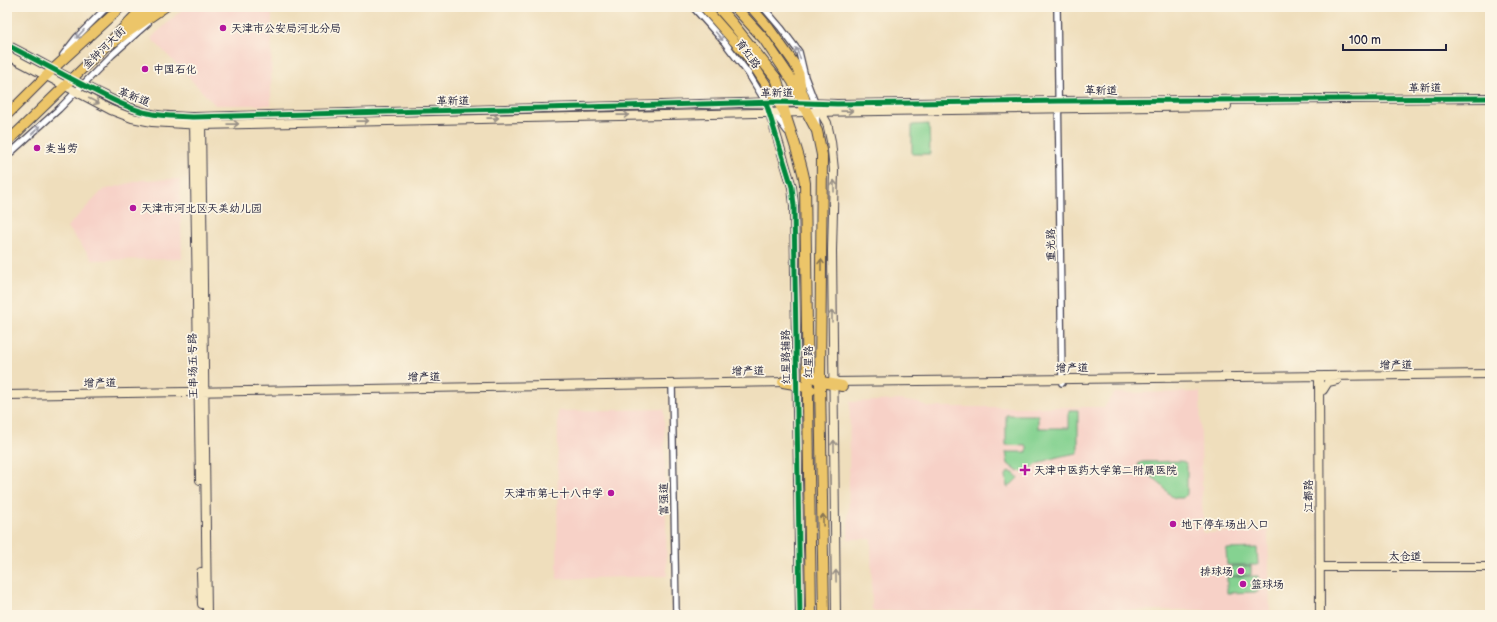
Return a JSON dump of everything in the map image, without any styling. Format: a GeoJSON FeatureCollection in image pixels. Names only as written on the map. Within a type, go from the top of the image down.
{"type":"FeatureCollection","features":[{"type":"Feature","properties":{"kind":"highway","name":"育红路"},"geometry":{"type":"LineString","coordinates":[[718,7],[728,26],[776,78],[782,106]]}},
{"type":"Feature","properties":{"kind":"highway","name":"育红路"},"geometry":{"type":"LineString","coordinates":[[738,11],[764,39],[811,107]]}},
{"type":"Feature","properties":{"kind":"highway","name":"红星路"},"geometry":{"type":"LineString","coordinates":[[782,106],[794,139],[802,168],[806,202],[807,360],[810,371],[819,385]]}},
{"type":"Feature","properties":{"kind":"highway","name":"红星路"},"geometry":{"type":"LineString","coordinates":[[811,107],[822,161],[819,385],[807,403],[811,615]]}},
{"type":"Feature","properties":{"kind":"highway"},"geometry":{"type":"LineString","coordinates":[[783,384],[819,385],[826,392],[821,402]]}},
{"type":"Feature","properties":{"kind":"highway"},"geometry":{"type":"LineString","coordinates":[[819,385],[821,402],[824,615]]}},
{"type":"Feature","properties":{"kind":"main road"},"geometry":{"type":"LineString","coordinates":[[86,39],[115,7]]}},
{"type":"Feature","properties":{"kind":"main road","name":"金钟河大街"},"geometry":{"type":"LineString","coordinates":[[7,115],[50,72],[121,7]]}},
{"type":"Feature","properties":{"kind":"main road","name":"金钟河大街"},"geometry":{"type":"LineString","coordinates":[[7,142],[108,45],[143,7]]}},
{"type":"Feature","properties":{"kind":"main road"},"geometry":{"type":"LineString","coordinates":[[108,45],[153,7]]}},
{"type":"Feature","properties":{"kind":"main road"},"geometry":{"type":"LineString","coordinates":[[108,45],[166,7]]}},
{"type":"Feature","properties":{"kind":"main road"},"geometry":{"type":"LineString","coordinates":[[704,7],[728,26]]}},
{"type":"Feature","properties":{"kind":"main road"},"geometry":{"type":"LineString","coordinates":[[751,7],[777,38],[794,63],[799,74],[801,88],[811,107]]}},
{"type":"Feature","properties":{"kind":"street","name":"金钟河大街"},"geometry":{"type":"LineString","coordinates":[[50,72],[77,37],[107,7]]}},
{"type":"Feature","properties":{"kind":"street","name":"金钟河大街"},"geometry":{"type":"LineString","coordinates":[[7,156],[77,92],[112,55],[166,7]]}},
{"type":"Feature","properties":{"kind":"street","name":"育红路"},"geometry":{"type":"LineString","coordinates":[[693,7],[725,43],[748,73],[766,103]]}},
{"type":"Feature","properties":{"kind":"street"},"geometry":{"type":"LineString","coordinates":[[763,7],[799,52],[811,107]]}},
{"type":"Feature","properties":{"kind":"street","name":"重光路"},"geometry":{"type":"LineString","coordinates":[[1057,7],[1062,381]]}},
{"type":"Feature","properties":{"kind":"street"},"geometry":{"type":"LineString","coordinates":[[7,45],[35,58],[50,72]]}},
{"type":"Feature","properties":{"kind":"street"},"geometry":{"type":"LineString","coordinates":[[22,54],[35,58]]}},
{"type":"Feature","properties":{"kind":"street"},"geometry":{"type":"LineString","coordinates":[[7,55],[30,66]]}},
{"type":"Feature","properties":{"kind":"street"},"geometry":{"type":"LineString","coordinates":[[18,64],[50,72],[68,82]]}},
{"type":"Feature","properties":{"kind":"street","name":"革新道"},"geometry":{"type":"LineString","coordinates":[[68,82],[83,85],[136,110],[198,121],[766,103],[782,106],[811,107],[1490,98]]}},
{"type":"Feature","properties":{"kind":"street","name":"革新道"},"geometry":{"type":"LineString","coordinates":[[68,82],[77,92],[111,110],[138,120],[152,122],[772,112],[782,106]]}},
{"type":"Feature","properties":{"kind":"street","name":"革新道"},"geometry":{"type":"LineString","coordinates":[[1059,104],[1490,102]]}},
{"type":"Feature","properties":{"kind":"street","name":"红星路辅路"},"geometry":{"type":"LineString","coordinates":[[766,103],[772,112],[794,197],[819,385],[836,615]]}},
{"type":"Feature","properties":{"kind":"street","name":"红星路辅路"},"geometry":{"type":"LineString","coordinates":[[800,615],[819,385],[832,251],[834,170],[831,140],[826,124],[811,107]]}},
{"type":"Feature","properties":{"kind":"street"},"geometry":{"type":"LineString","coordinates":[[772,112],[794,139]]}},
{"type":"Feature","properties":{"kind":"street","name":"王串场五号路"},"geometry":{"type":"LineString","coordinates":[[198,121],[202,394],[208,615]]}},
{"type":"Feature","properties":{"kind":"street","name":"增产道"},"geometry":{"type":"LineString","coordinates":[[819,385],[1062,381],[1322,382],[1337,378],[1490,374]]}},
{"type":"Feature","properties":{"kind":"street","name":"增产道"},"geometry":{"type":"LineString","coordinates":[[1337,378],[1490,378]]}},
{"type":"Feature","properties":{"kind":"street","name":"江都路"},"geometry":{"type":"LineString","coordinates":[[1320,615],[1322,567],[1322,382]]}},
{"type":"Feature","properties":{"kind":"street","name":"增产道"},"geometry":{"type":"LineString","coordinates":[[7,399],[202,394],[783,384]]}},
{"type":"Feature","properties":{"kind":"street","name":"富强道"},"geometry":{"type":"LineString","coordinates":[[672,386],[676,615]]}},
{"type":"Feature","properties":{"kind":"street","name":"王串场五号路"},"geometry":{"type":"LineString","coordinates":[[202,394],[202,615]]}},
{"type":"Feature","properties":{"kind":"street","name":"增产道"},"geometry":{"type":"LineString","coordinates":[[7,395],[202,394]]}},
{"type":"Feature","properties":{"kind":"street","name":"江都路"},"geometry":{"type":"LineString","coordinates":[[1322,567],[1324,615]]}},
{"type":"Feature","properties":{"kind":"street","name":"太仓道"},"geometry":{"type":"LineString","coordinates":[[1322,567],[1490,567]]}},
{"type":"Feature","properties":{"kind":"shaded area"},"geometry":{"type":"Polygon","coordinates":[[[185,7],[272,7],[271,105],[215,105],[151,38],[185,7]]]}},
{"type":"Feature","properties":{"kind":"shaded area","name":"天津市河北区天美幼儿园"},"geometry":{"type":"Polygon","coordinates":[[[180,179],[182,259],[93,260],[67,227],[103,190],[142,180],[180,179]]]}},
{"type":"Feature","properties":{"kind":"shaded area","name":"天津中医药大学第二附属医院"},"geometry":{"type":"Polygon","coordinates":[[[1200,392],[1203,533],[1268,531],[1270,615],[1205,615],[1204,610],[872,611],[871,539],[848,539],[850,402],[900,400],[919,403],[929,407],[1104,407],[1115,393],[1200,392]]]}},
{"type":"Feature","properties":{"kind":"shaded area","name":"天津市第七十八中学"},"geometry":{"type":"Polygon","coordinates":[[[664,409],[667,576],[557,579],[558,411],[664,409]]]}},
{"type":"Feature","properties":{"kind":"green space"},"geometry":{"type":"Polygon","coordinates":[[[929,124],[930,154],[912,154],[912,125],[929,124]]]}},
{"type":"Feature","properties":{"kind":"green space"},"geometry":{"type":"Polygon","coordinates":[[[1069,410],[1078,410],[1078,453],[1050,459],[1037,464],[1025,472],[1017,471],[1008,464],[1006,452],[1027,452],[1027,446],[1006,445],[1006,415],[1038,415],[1038,428],[1069,428],[1069,410]]]}},
{"type":"Feature","properties":{"kind":"green space"},"geometry":{"type":"Polygon","coordinates":[[[1181,461],[1186,463],[1187,466],[1187,494],[1183,498],[1175,498],[1171,496],[1159,482],[1141,469],[1138,464],[1142,462],[1181,461]]]}},
{"type":"Feature","properties":{"kind":"green space"},"geometry":{"type":"Polygon","coordinates":[[[1009,471],[1015,474],[1018,478],[1009,487],[1007,487],[1006,475],[1009,471]]]}},
{"type":"Feature","properties":{"kind":"green space","name":"篮球场"},"geometry":{"type":"Polygon","coordinates":[[[1257,548],[1258,565],[1227,565],[1226,549],[1257,548]]]}},
{"type":"Feature","properties":{"kind":"green space","name":"排球场"},"geometry":{"type":"Polygon","coordinates":[[[1231,566],[1251,566],[1251,575],[1231,576],[1231,566]]]}},
{"type":"Feature","properties":{"kind":"green space","name":"篮球场"},"geometry":{"type":"Polygon","coordinates":[[[1258,576],[1258,592],[1227,593],[1227,577],[1258,576]]]}},
{"type":"Feature","properties":{"kind":"cycle path"},"geometry":{"type":"LineString","coordinates":[[7,45],[130,108],[159,115],[194,117],[777,102],[837,104],[1490,98]]}},
{"type":"Feature","properties":{"kind":"cycle path"},"geometry":{"type":"LineString","coordinates":[[766,103],[792,187],[794,206],[800,615]]}},
{"type":"Feature","properties":{"kind":"place","name":"天津市公安局河北分局"},"geometry":{"type":"Point","coordinates":[223,28]}},
{"type":"Feature","properties":{"kind":"place","name":"中国石化"},"geometry":{"type":"Point","coordinates":[145,69]}},
{"type":"Feature","properties":{"kind":"place","name":"麦当劳"},"geometry":{"type":"Point","coordinates":[37,148]}},
{"type":"Feature","properties":{"kind":"place","name":"天津市河北区天美幼儿园"},"geometry":{"type":"Point","coordinates":[133,208]}},
{"type":"Feature","properties":{"kind":"place","name":"天津中医药大学第二附属医院"},"geometry":{"type":"Point","coordinates":[1025,470]}},
{"type":"Feature","properties":{"kind":"place","name":"天津市第七十八中学"},"geometry":{"type":"Point","coordinates":[611,493]}},
{"type":"Feature","properties":{"kind":"place","name":"地下停车场出入口"},"geometry":{"type":"Point","coordinates":[1173,524]}},
{"type":"Feature","properties":{"kind":"place","name":"排球场"},"geometry":{"type":"Point","coordinates":[1241,571]}},
{"type":"Feature","properties":{"kind":"place","name":"篮球场"},"geometry":{"type":"Point","coordinates":[1243,584]}}]}
